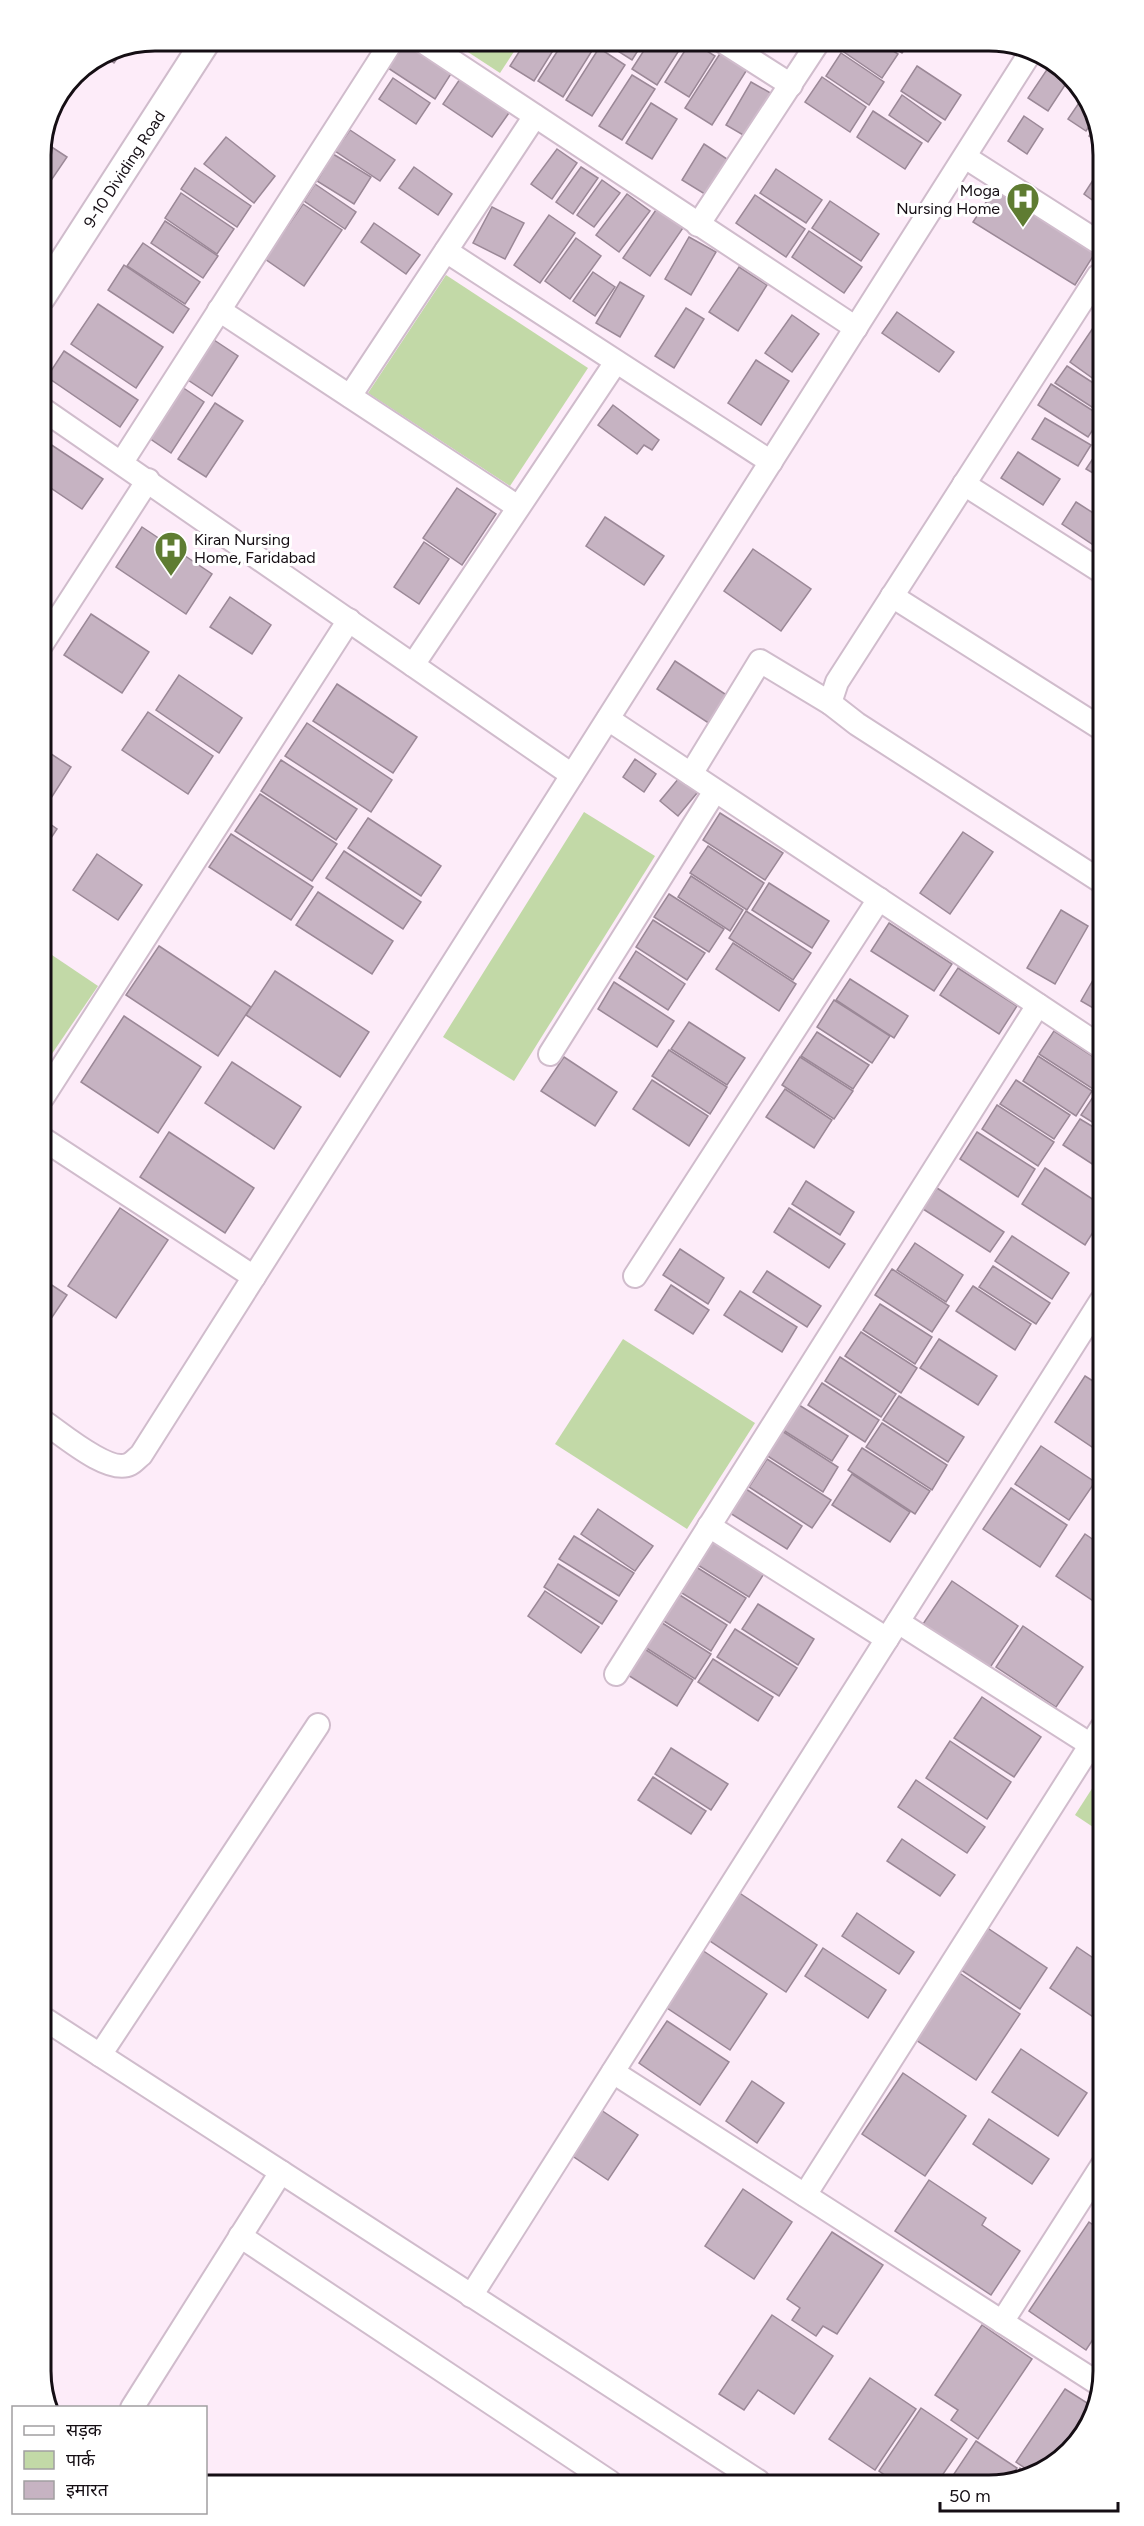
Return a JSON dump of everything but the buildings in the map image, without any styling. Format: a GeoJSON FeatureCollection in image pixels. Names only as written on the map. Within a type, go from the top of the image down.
{"type":"FeatureCollection","features":[{"type":"Feature","properties":{"kind":"street","name":"9-10 Dividing Road"},"geometry":{"type":"LineString","coordinates":[[51,281],[199,51]]}},
{"type":"Feature","properties":{"kind":"street"},"geometry":{"type":"LineString","coordinates":[[122,462],[386,51]]}},
{"type":"Feature","properties":{"kind":"street"},"geometry":{"type":"LineString","coordinates":[[437,51],[856,328]]}},
{"type":"Feature","properties":{"kind":"street"},"geometry":{"type":"LineString","coordinates":[[738,51],[791,84]]}},
{"type":"Feature","properties":{"kind":"street"},"geometry":{"type":"LineString","coordinates":[[698,225],[812,51]]}},
{"type":"Feature","properties":{"kind":"street"},"geometry":{"type":"LineString","coordinates":[[51,1427],[102,1461],[117,1466],[130,1464],[141,1455],[1026,59]]}},
{"type":"Feature","properties":{"kind":"street"},"geometry":{"type":"LineString","coordinates":[[350,396],[535,116]]}},
{"type":"Feature","properties":{"kind":"street"},"geometry":{"type":"LineString","coordinates":[[965,157],[1093,239]]}},
{"type":"Feature","properties":{"kind":"street"},"geometry":{"type":"LineString","coordinates":[[446,251],[771,462]]}},
{"type":"Feature","properties":{"kind":"street"},"geometry":{"type":"LineString","coordinates":[[830,703],[837,682],[1093,284]]}},
{"type":"Feature","properties":{"kind":"street"},"geometry":{"type":"LineString","coordinates":[[219,310],[518,507]]}},
{"type":"Feature","properties":{"kind":"street"},"geometry":{"type":"LineString","coordinates":[[413,665],[616,362]]}},
{"type":"Feature","properties":{"kind":"street"},"geometry":{"type":"LineString","coordinates":[[51,415],[572,775]]}},
{"type":"Feature","properties":{"kind":"street"},"geometry":{"type":"LineString","coordinates":[[51,630],[148,480]]}},
{"type":"Feature","properties":{"kind":"street"},"geometry":{"type":"LineString","coordinates":[[964,484],[1093,566]]}},
{"type":"Feature","properties":{"kind":"street"},"geometry":{"type":"LineString","coordinates":[[892,596],[1093,723]]}},
{"type":"Feature","properties":{"kind":"street"},"geometry":{"type":"LineString","coordinates":[[51,1086],[349,620]]}},
{"type":"Feature","properties":{"kind":"street"},"geometry":{"type":"LineString","coordinates":[[691,774],[760,661],[830,703],[857,724],[1093,876]]}},
{"type":"Feature","properties":{"kind":"street"},"geometry":{"type":"LineString","coordinates":[[608,719],[1093,1041]]}},
{"type":"Feature","properties":{"kind":"street"},"geometry":{"type":"LineString","coordinates":[[550,1054],[715,791]]}},
{"type":"Feature","properties":{"kind":"street"},"geometry":{"type":"LineString","coordinates":[[635,1276],[879,899]]}},
{"type":"Feature","properties":{"kind":"street"},"geometry":{"type":"LineString","coordinates":[[616,1674],[1038,1005]]}},
{"type":"Feature","properties":{"kind":"street"},"geometry":{"type":"LineString","coordinates":[[51,1144],[254,1277]]}},
{"type":"Feature","properties":{"kind":"street"},"geometry":{"type":"LineString","coordinates":[[471,2296],[1093,1314]]}},
{"type":"Feature","properties":{"kind":"street"},"geometry":{"type":"LineString","coordinates":[[709,1526],[893,1630],[1093,1734]]}},
{"type":"Feature","properties":{"kind":"street"},"geometry":{"type":"LineString","coordinates":[[100,2055],[318,1725]]}},
{"type":"Feature","properties":{"kind":"street"},"geometry":{"type":"LineString","coordinates":[[805,2195],[1093,1741]]}},
{"type":"Feature","properties":{"kind":"street"},"geometry":{"type":"LineString","coordinates":[[51,2023],[749,2475]]}},
{"type":"Feature","properties":{"kind":"street"},"geometry":{"type":"LineString","coordinates":[[613,2072],[1092,2380]]}},
{"type":"Feature","properties":{"kind":"street"},"geometry":{"type":"LineString","coordinates":[[133,2406],[281,2172]]}},
{"type":"Feature","properties":{"kind":"street"},"geometry":{"type":"LineString","coordinates":[[1002,2322],[1093,2180]]}},
{"type":"Feature","properties":{"kind":"street"},"geometry":{"type":"LineString","coordinates":[[240,2236],[599,2475]]}},
{"type":"Feature","properties":{"kind":"green space"},"geometry":{"type":"Polygon","coordinates":[[[466,51],[514,51],[500,73],[466,51]]]}},
{"type":"Feature","properties":{"kind":"green space"},"geometry":{"type":"Polygon","coordinates":[[[446,275],[588,368],[510,486],[368,393],[446,275]]]}},
{"type":"Feature","properties":{"kind":"green space"},"geometry":{"type":"Polygon","coordinates":[[[584,812],[655,856],[514,1081],[443,1037],[584,812]]]}},
{"type":"Feature","properties":{"kind":"green space"},"geometry":{"type":"Polygon","coordinates":[[[51,954],[98,986],[51,1055],[51,954]]]}},
{"type":"Feature","properties":{"kind":"green space"},"geometry":{"type":"Polygon","coordinates":[[[623,1339],[755,1423],[687,1529],[555,1444],[623,1339]]]}},
{"type":"Feature","properties":{"kind":"green space"},"geometry":{"type":"Polygon","coordinates":[[[1093,1787],[1093,1827],[1075,1815],[1093,1787]]]}},
{"type":"Feature","properties":{"kind":"place","name":"Moga Nursing Home"},"geometry":{"type":"Point","coordinates":[1023,228]}},
{"type":"Feature","properties":{"kind":"place","name":"Kiran Nursing Home, Faridabad"},"geometry":{"type":"Point","coordinates":[171,577]}}]}
